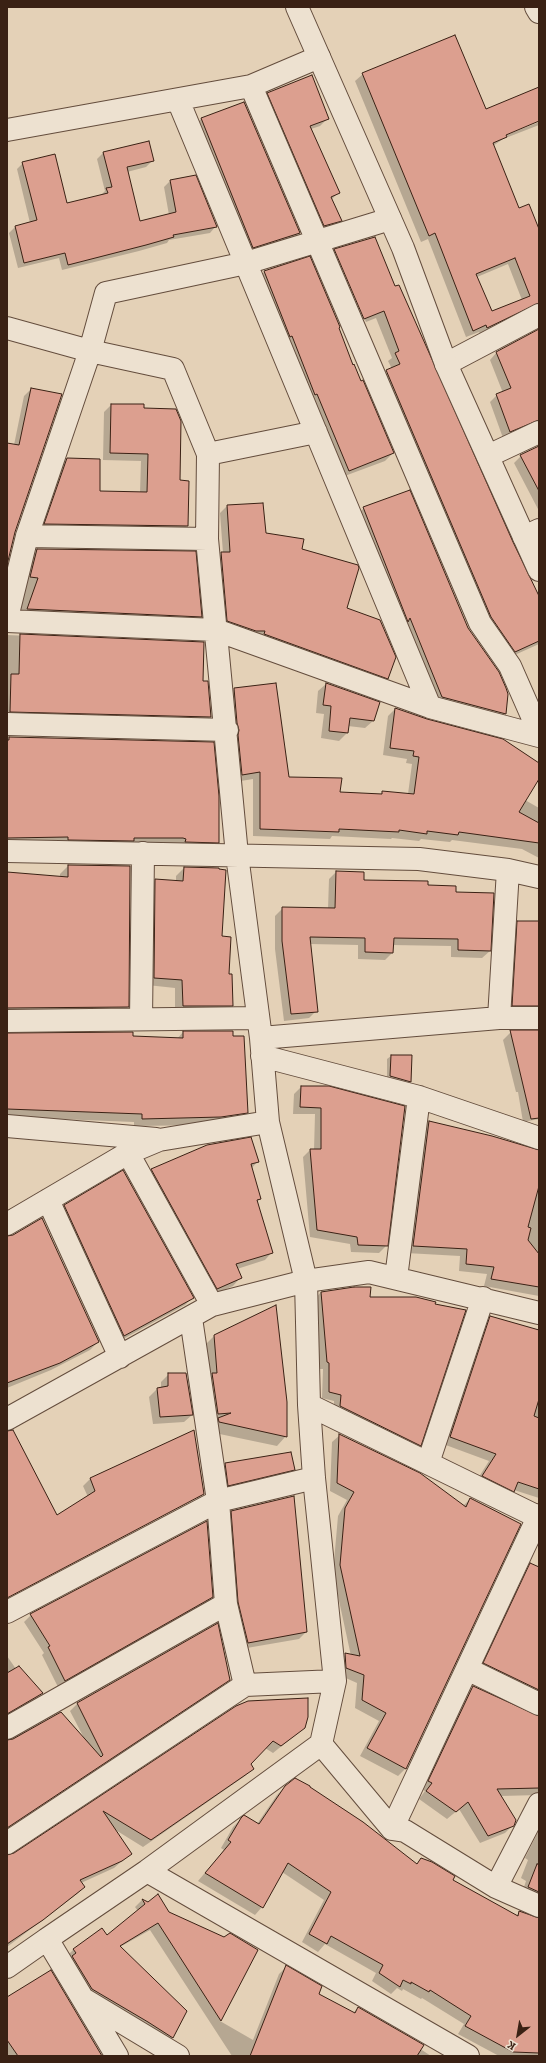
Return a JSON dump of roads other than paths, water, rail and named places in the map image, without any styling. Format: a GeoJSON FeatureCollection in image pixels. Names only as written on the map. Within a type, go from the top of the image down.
{"type":"FeatureCollection","features":[{"type":"Feature","properties":{"kind":"street"},"geometry":{"type":"LineString","coordinates":[[297,7],[390,219],[446,364],[488,456],[531,533],[539,570]]}},
{"type":"Feature","properties":{"kind":"street"},"geometry":{"type":"LineString","coordinates":[[536,7],[539,12]]}},
{"type":"Feature","properties":{"kind":"street"},"geometry":{"type":"LineString","coordinates":[[7,130],[251,86],[319,57]]}},
{"type":"Feature","properties":{"kind":"street"},"geometry":{"type":"LineString","coordinates":[[251,86],[316,242],[480,623],[510,666],[539,732]]}},
{"type":"Feature","properties":{"kind":"street"},"geometry":{"type":"LineString","coordinates":[[178,100],[430,707]]}},
{"type":"Feature","properties":{"kind":"street"},"geometry":{"type":"LineString","coordinates":[[390,219],[246,263],[106,293],[90,351],[27,536],[7,619],[216,630],[430,707],[539,736]]}},
{"type":"Feature","properties":{"kind":"street"},"geometry":{"type":"LineString","coordinates":[[446,364],[539,315]]}},
{"type":"Feature","properties":{"kind":"street"},"geometry":{"type":"LineString","coordinates":[[7,328],[90,351],[173,369],[208,454],[207,539],[227,730],[237,855],[260,1037],[268,1122],[306,1281],[309,1405],[314,1478],[335,1681],[321,1744],[147,1871],[7,1967]]}},
{"type":"Feature","properties":{"kind":"street"},"geometry":{"type":"LineString","coordinates":[[208,454],[316,432]]}},
{"type":"Feature","properties":{"kind":"street"},"geometry":{"type":"LineString","coordinates":[[488,456],[539,432]]}},
{"type":"Feature","properties":{"kind":"street"},"geometry":{"type":"LineString","coordinates":[[27,536],[207,539]]}},
{"type":"Feature","properties":{"kind":"street"},"geometry":{"type":"LineString","coordinates":[[7,724],[227,730]]}},
{"type":"Feature","properties":{"kind":"street"},"geometry":{"type":"LineString","coordinates":[[7,851],[419,859],[508,870],[539,877]]}},
{"type":"Feature","properties":{"kind":"street"},"geometry":{"type":"LineString","coordinates":[[141,1019],[143,853]]}},
{"type":"Feature","properties":{"kind":"street"},"geometry":{"type":"LineString","coordinates":[[499,1018],[508,870]]}},
{"type":"Feature","properties":{"kind":"street"},"geometry":{"type":"LineString","coordinates":[[260,1037],[499,1018],[539,1018]]}},
{"type":"Feature","properties":{"kind":"street"},"geometry":{"type":"LineString","coordinates":[[7,1021],[141,1019],[260,1037],[419,1097],[539,1138]]}},
{"type":"Feature","properties":{"kind":"street"},"geometry":{"type":"LineString","coordinates":[[396,1278],[419,1097]]}},
{"type":"Feature","properties":{"kind":"street"},"geometry":{"type":"LineString","coordinates":[[7,1224],[128,1153],[159,1140],[268,1122]]}},
{"type":"Feature","properties":{"kind":"street"},"geometry":{"type":"LineString","coordinates":[[7,1126],[159,1140]]}},
{"type":"Feature","properties":{"kind":"street"},"geometry":{"type":"LineString","coordinates":[[128,1153],[212,1305]]}},
{"type":"Feature","properties":{"kind":"street"},"geometry":{"type":"LineString","coordinates":[[48,1200],[120,1357]]}},
{"type":"Feature","properties":{"kind":"street"},"geometry":{"type":"LineString","coordinates":[[7,1419],[212,1305],[306,1281],[369,1272],[539,1312]]}},
{"type":"Feature","properties":{"kind":"street"},"geometry":{"type":"LineString","coordinates":[[428,1463],[483,1298]]}},
{"type":"Feature","properties":{"kind":"street"},"geometry":{"type":"LineString","coordinates":[[191,1318],[218,1501],[226,1604],[245,1685]]}},
{"type":"Feature","properties":{"kind":"street"},"geometry":{"type":"LineString","coordinates":[[309,1405],[428,1463],[537,1525],[392,1829]]}},
{"type":"Feature","properties":{"kind":"street"},"geometry":{"type":"LineString","coordinates":[[7,1612],[218,1501],[314,1478]]}},
{"type":"Feature","properties":{"kind":"street"},"geometry":{"type":"LineString","coordinates":[[7,1728],[226,1604]]}},
{"type":"Feature","properties":{"kind":"street"},"geometry":{"type":"LineString","coordinates":[[467,1669],[539,1704]]}},
{"type":"Feature","properties":{"kind":"street"},"geometry":{"type":"LineString","coordinates":[[7,1843],[245,1685],[335,1681]]}},
{"type":"Feature","properties":{"kind":"street"},"geometry":{"type":"LineString","coordinates":[[321,1744],[392,1829],[405,1831],[496,1887],[539,1906]]}},
{"type":"Feature","properties":{"kind":"street"},"geometry":{"type":"LineString","coordinates":[[496,1887],[539,1804]]}},
{"type":"Feature","properties":{"kind":"street"},"geometry":{"type":"LineString","coordinates":[[147,1871],[468,2056]]}},
{"type":"Feature","properties":{"kind":"street"},"geometry":{"type":"LineString","coordinates":[[47,1939],[117,2056]]}},
{"type":"Feature","properties":{"kind":"street"},"geometry":{"type":"LineString","coordinates":[[82,1998],[178,2056]]}}]}
